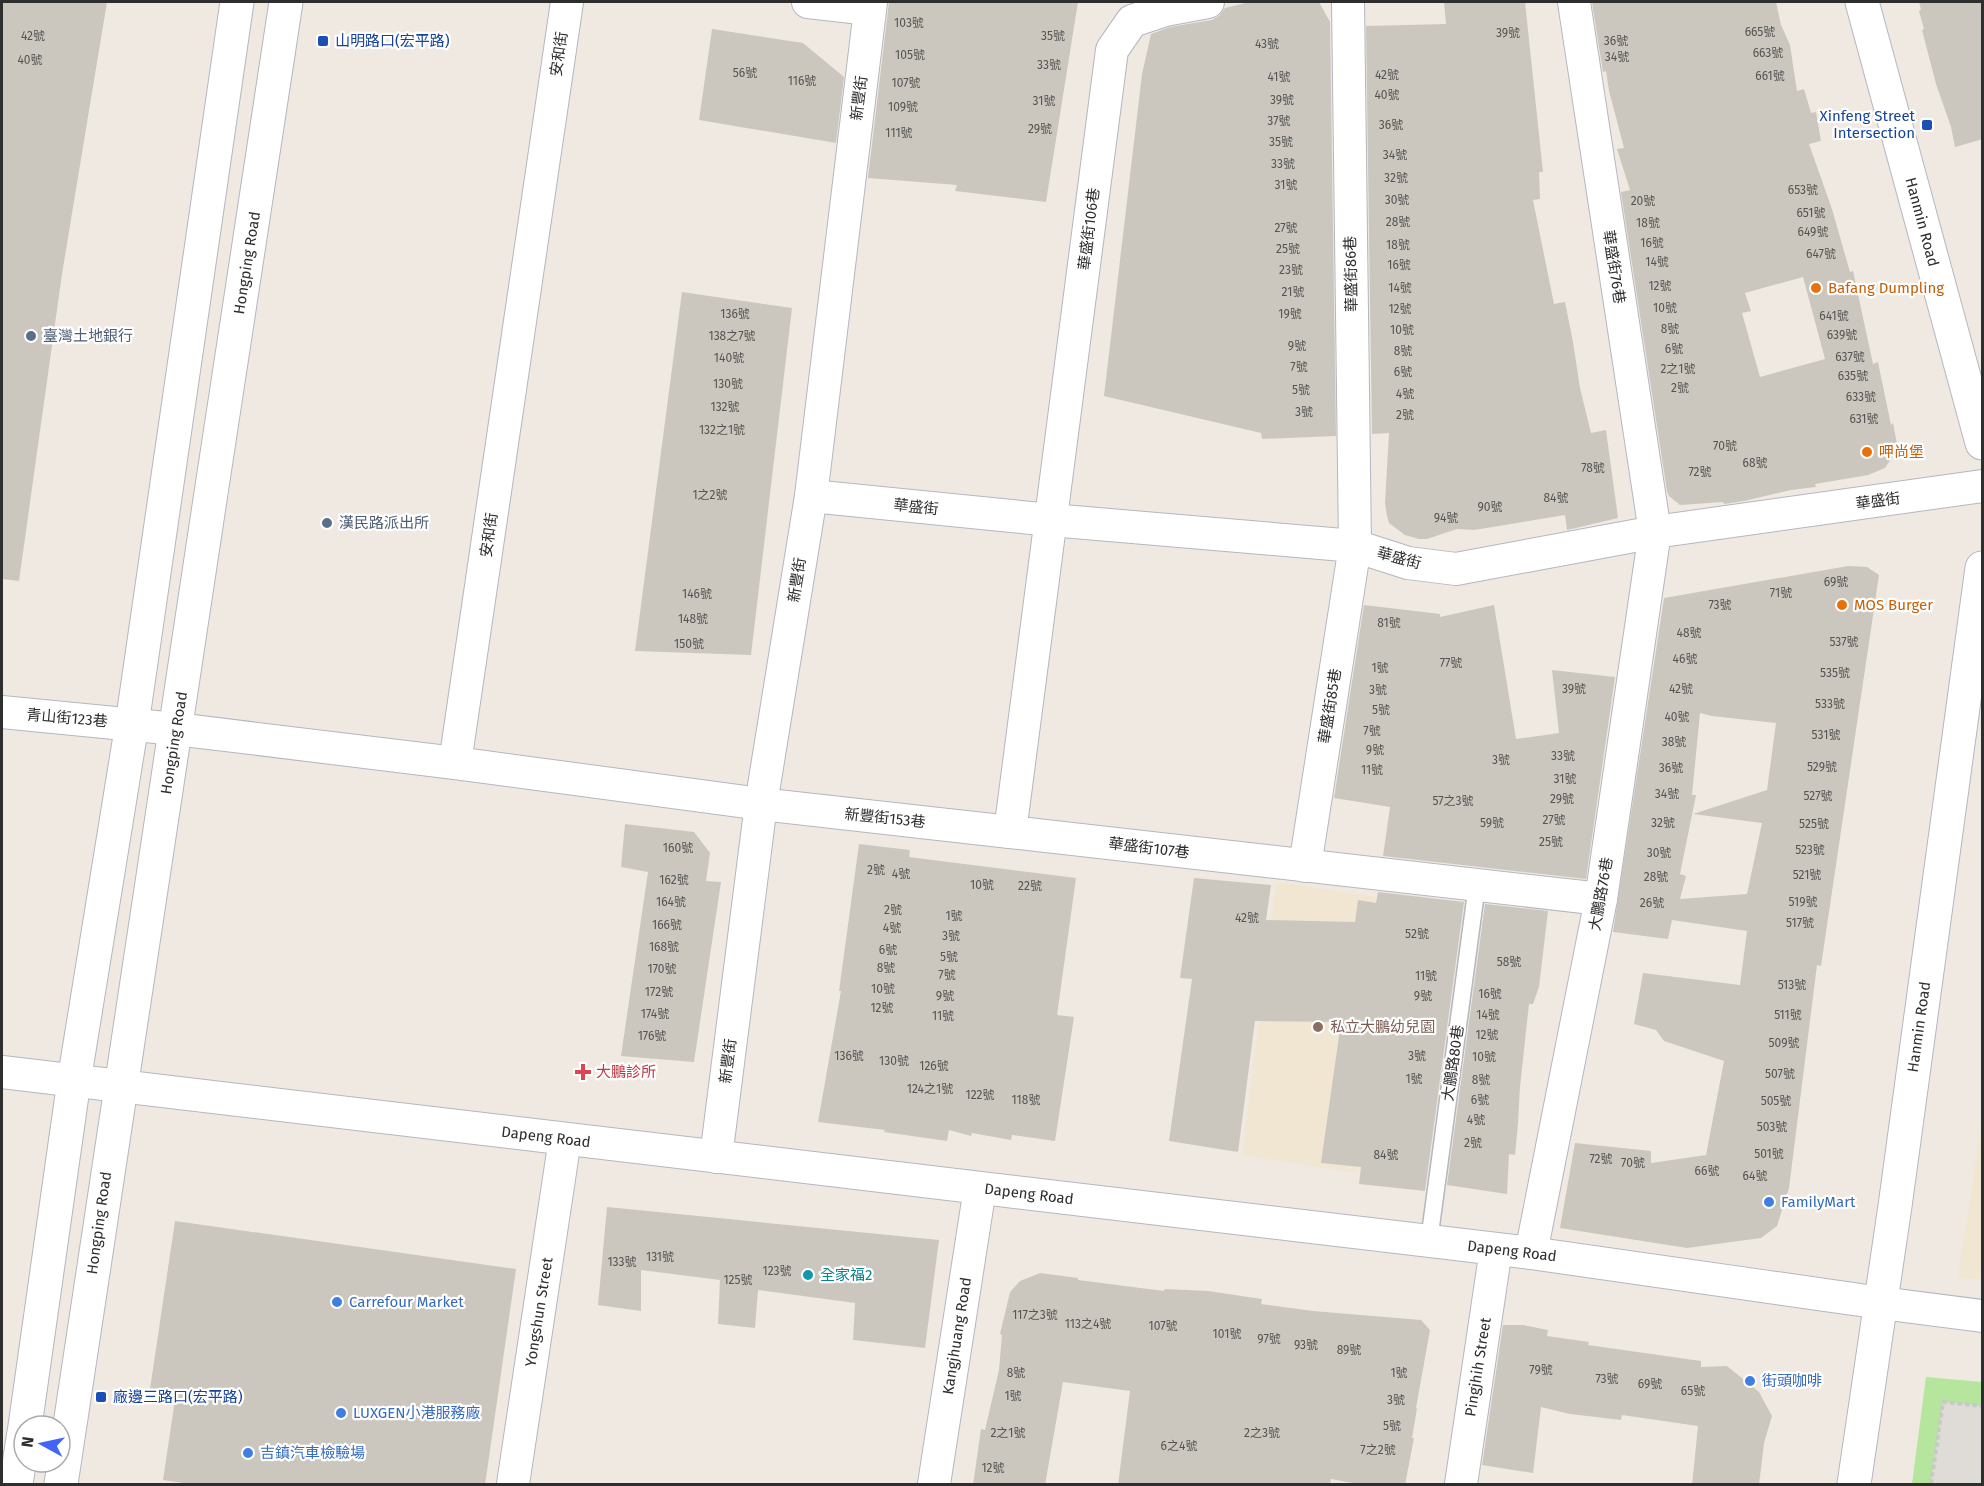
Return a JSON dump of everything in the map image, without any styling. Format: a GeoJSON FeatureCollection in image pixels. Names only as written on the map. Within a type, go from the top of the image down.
{"type":"FeatureCollection","features":[{"type":"Feature","properties":{"kind":"street"},"geometry":{"type":"LineString","coordinates":[[27,1414],[74,1081],[132,724],[237,2]]}},
{"type":"Feature","properties":{"kind":"street","name":"Hongping Road"},"geometry":{"type":"LineString","coordinates":[[61,1485],[286,2]]}},
{"type":"Feature","properties":{"kind":"street","name":"安和街"},"geometry":{"type":"LineString","coordinates":[[455,763],[567,2]]}},
{"type":"Feature","properties":{"kind":"street"},"geometry":{"type":"LineString","coordinates":[[808,2],[870,5]]}},
{"type":"Feature","properties":{"kind":"street","name":"華盛街106巷"},"geometry":{"type":"LineString","coordinates":[[1051,520],[1112,50],[1132,21],[1164,6],[1208,2]]}},
{"type":"Feature","properties":{"kind":"street","name":"華盛街86巷"},"geometry":{"type":"LineString","coordinates":[[1348,2],[1355,546]]}},
{"type":"Feature","properties":{"kind":"street","name":"華盛街76巷"},"geometry":{"type":"LineString","coordinates":[[1574,2],[1655,532]]}},
{"type":"Feature","properties":{"kind":"street","name":"Hanmin Road"},"geometry":{"type":"LineString","coordinates":[[1862,2],[1983,443]]}},
{"type":"Feature","properties":{"kind":"street","name":"新豐街"},"geometry":{"type":"LineString","coordinates":[[716,1157],[761,804],[811,496],[870,5]]}},
{"type":"Feature","properties":{"kind":"street","name":"華盛街"},"geometry":{"type":"LineString","coordinates":[[811,496],[1051,520],[1355,546],[1408,563],[1456,570],[1655,532],[1983,486]]}},
{"type":"Feature","properties":{"kind":"street"},"geometry":{"type":"LineString","coordinates":[[1010,832],[1051,520]]}},
{"type":"Feature","properties":{"kind":"street","name":"大鵬路76巷"},"geometry":{"type":"LineString","coordinates":[[1531,1253],[1601,900],[1655,532]]}},
{"type":"Feature","properties":{"kind":"street","name":"華盛街85巷"},"geometry":{"type":"LineString","coordinates":[[1305,866],[1355,546]]}},
{"type":"Feature","properties":{"kind":"street","name":"Hanmin Road"},"geometry":{"type":"LineString","coordinates":[[1854,1485],[1983,568]]}},
{"type":"Feature","properties":{"kind":"street","name":"青山街123巷"},"geometry":{"type":"LineString","coordinates":[[2,712],[132,724],[455,763]]}},
{"type":"Feature","properties":{"kind":"street"},"geometry":{"type":"LineString","coordinates":[[455,763],[761,804]]}},
{"type":"Feature","properties":{"kind":"street","name":"新豐街153巷"},"geometry":{"type":"LineString","coordinates":[[761,804],[1010,832]]}},
{"type":"Feature","properties":{"kind":"street","name":"華盛街107巷"},"geometry":{"type":"LineString","coordinates":[[1010,832],[1601,900]]}},
{"type":"Feature","properties":{"kind":"street","name":"Dapeng Road"},"geometry":{"type":"LineString","coordinates":[[2,1072],[1531,1253],[1983,1316]]}},
{"type":"Feature","properties":{"kind":"street","name":"Yongshun Street"},"geometry":{"type":"LineString","coordinates":[[513,1485],[565,1139]]}},
{"type":"Feature","properties":{"kind":"street","name":"Kangjhuang Road"},"geometry":{"type":"LineString","coordinates":[[934,1485],[980,1188]]}},
{"type":"Feature","properties":{"kind":"street","name":"Pingjhih Street"},"geometry":{"type":"LineString","coordinates":[[1461,1485],[1496,1249]]}},
{"type":"Feature","properties":{"kind":"lane","name":"大鵬路80巷"},"geometry":{"type":"LineString","coordinates":[[1429,1241],[1477,885]]}},
{"type":"Feature","properties":{"kind":"path"},"geometry":{"type":"LineString","coordinates":[[1931,1485],[1943,1402],[1983,1406]]}},
{"type":"Feature","properties":{"kind":"shaded area","name":"私立大鵬幼兒園"},"geometry":{"type":"Polygon","coordinates":[[[1276,882],[1398,900],[1356,1173],[1242,1155],[1276,882]]]}},
{"type":"Feature","properties":{"kind":"shaded area"},"geometry":{"type":"Polygon","coordinates":[[[1982,1123],[1982,1280],[1958,1277],[1982,1123]]]}},
{"type":"Feature","properties":{"kind":"shaded area"},"geometry":{"type":"Polygon","coordinates":[[[1943,1402],[1982,1406],[1982,1484],[1931,1484],[1943,1402]]]}},
{"type":"Feature","properties":{"kind":"green space"},"geometry":{"type":"Polygon","coordinates":[[[1926,1377],[1982,1382],[1982,1484],[1912,1484],[1926,1377]]]}},
{"type":"Feature","properties":{"kind":"building"},"geometry":{"type":"Polygon","coordinates":[[[2,2],[107,2],[62,274],[19,581],[2,579],[2,2]]]}},
{"type":"Feature","properties":{"kind":"building"},"geometry":{"type":"Polygon","coordinates":[[[889,2],[1078,2],[1046,202],[955,191],[957,185],[868,178],[889,2]]]}},
{"type":"Feature","properties":{"kind":"building"},"geometry":{"type":"Polygon","coordinates":[[[1250,2],[1319,2],[1330,22],[1336,436],[1262,439],[1261,433],[1104,396],[1142,74],[1151,34],[1170,27],[1212,20],[1219,16],[1225,8],[1250,2]]]}},
{"type":"Feature","properties":{"kind":"building"},"geometry":{"type":"Polygon","coordinates":[[[1444,2],[1525,2],[1543,172],[1539,172],[1540,199],[1533,200],[1554,304],[1565,302],[1580,388],[1591,433],[1606,430],[1618,518],[1567,530],[1565,515],[1474,530],[1457,529],[1427,539],[1405,535],[1389,523],[1385,503],[1389,433],[1372,434],[1366,26],[1446,24],[1444,2]]]}},
{"type":"Feature","properties":{"kind":"building"},"geometry":{"type":"Polygon","coordinates":[[[1592,2],[1776,2],[1781,25],[1790,45],[1797,91],[1804,89],[1811,113],[1816,112],[1821,141],[1809,144],[1832,209],[1850,272],[1853,271],[1873,364],[1878,362],[1891,425],[1893,423],[1898,449],[1885,468],[1868,475],[1815,484],[1816,487],[1724,504],[1723,502],[1680,505],[1669,496],[1621,192],[1630,190],[1617,149],[1624,148],[1606,71],[1603,72],[1592,2]],[[1803,277],[1745,293],[1751,311],[1742,313],[1760,377],[1825,359],[1803,277]]]}},
{"type":"Feature","properties":{"kind":"building"},"geometry":{"type":"Polygon","coordinates":[[[1919,2],[1983,2],[1983,139],[1955,147],[1922,30],[1924,29],[1919,2]]]}},
{"type":"Feature","properties":{"kind":"building"},"geometry":{"type":"Polygon","coordinates":[[[712,29],[803,43],[844,77],[836,143],[699,120],[712,29]]]}},
{"type":"Feature","properties":{"kind":"building"},"geometry":{"type":"Polygon","coordinates":[[[682,292],[792,308],[751,655],[635,651],[682,292]]]}},
{"type":"Feature","properties":{"kind":"building"},"geometry":{"type":"Polygon","coordinates":[[[1848,566],[1867,567],[1879,575],[1821,966],[1817,965],[1789,1188],[1777,1226],[1761,1238],[1687,1248],[1560,1228],[1575,1143],[1651,1151],[1651,1163],[1706,1155],[1724,1061],[1664,1041],[1656,1030],[1634,1024],[1643,973],[1740,985],[1747,931],[1672,920],[1668,939],[1613,932],[1664,598],[1848,566]],[[1700,713],[1692,795],[1696,795],[1680,874],[1686,876],[1680,899],[1747,894],[1762,823],[1693,814],[1767,790],[1776,723],[1700,713]]]}},
{"type":"Feature","properties":{"kind":"building"},"geometry":{"type":"Polygon","coordinates":[[[1364,605],[1440,614],[1440,617],[1494,605],[1516,739],[1559,733],[1552,670],[1615,677],[1586,879],[1383,856],[1390,807],[1334,798],[1364,605]]]}},
{"type":"Feature","properties":{"kind":"building"},"geometry":{"type":"Polygon","coordinates":[[[625,824],[694,832],[710,853],[706,881],[721,882],[694,1062],[621,1056],[648,872],[621,867],[625,824]]]}},
{"type":"Feature","properties":{"kind":"building"},"geometry":{"type":"Polygon","coordinates":[[[859,844],[910,850],[909,857],[1076,878],[1057,1015],[1074,1017],[1055,1141],[1012,1135],[1011,1140],[972,1133],[971,1136],[949,1130],[947,1141],[884,1132],[885,1130],[818,1122],[841,991],[839,991],[859,844]]]}},
{"type":"Feature","properties":{"kind":"building"},"geometry":{"type":"Polygon","coordinates":[[[1194,878],[1271,885],[1266,920],[1355,922],[1358,900],[1376,903],[1378,892],[1464,902],[1425,1191],[1359,1184],[1361,1167],[1321,1163],[1341,1022],[1255,1021],[1238,1152],[1169,1141],[1192,979],[1180,978],[1194,878]]]}},
{"type":"Feature","properties":{"kind":"building"},"geometry":{"type":"Polygon","coordinates":[[[1485,904],[1548,911],[1539,987],[1533,1004],[1529,1004],[1515,1155],[1509,1154],[1507,1194],[1447,1185],[1485,904]]]}},
{"type":"Feature","properties":{"kind":"building","name":"全家福2"},"geometry":{"type":"Polygon","coordinates":[[[607,1207],[939,1240],[925,1348],[853,1340],[855,1303],[758,1290],[755,1328],[718,1324],[720,1280],[641,1270],[641,1311],[598,1305],[607,1207]]]}},
{"type":"Feature","properties":{"kind":"building"},"geometry":{"type":"Polygon","coordinates":[[[175,1221],[516,1269],[485,1485],[197,1485],[163,1480],[176,1393],[150,1389],[175,1221]]]}},
{"type":"Feature","properties":{"kind":"building"},"geometry":{"type":"Polygon","coordinates":[[[1040,1273],[1164,1291],[1165,1289],[1208,1291],[1262,1299],[1261,1304],[1313,1311],[1421,1320],[1430,1330],[1405,1485],[1363,1485],[1331,1479],[1330,1485],[1118,1485],[1130,1391],[1063,1382],[1045,1485],[973,1485],[981,1429],[985,1430],[999,1370],[1002,1335],[1000,1334],[1010,1292],[1020,1281],[1040,1273]]]}},
{"type":"Feature","properties":{"kind":"building"},"geometry":{"type":"Polygon","coordinates":[[[1503,1325],[1523,1325],[1548,1330],[1547,1336],[1589,1342],[1588,1345],[1701,1361],[1701,1367],[1727,1366],[1759,1392],[1772,1416],[1764,1443],[1759,1485],[1692,1485],[1698,1426],[1622,1415],[1621,1420],[1570,1414],[1541,1407],[1533,1473],[1482,1465],[1503,1325]]]}},
{"type":"Feature","properties":{"kind":"place","name":"山明路口(宏平路)"},"geometry":{"type":"Point","coordinates":[323,41]}},
{"type":"Feature","properties":{"kind":"place","name":"Xinfeng Street Intersection"},"geometry":{"type":"Point","coordinates":[1927,125]}},
{"type":"Feature","properties":{"kind":"place","name":"Bafang Dumpling"},"geometry":{"type":"Point","coordinates":[1816,288]}},
{"type":"Feature","properties":{"kind":"place","name":"臺灣土地銀行"},"geometry":{"type":"Point","coordinates":[31,336]}},
{"type":"Feature","properties":{"kind":"place","name":"呷尚堡"},"geometry":{"type":"Point","coordinates":[1867,452]}},
{"type":"Feature","properties":{"kind":"place","name":"漢民路派出所"},"geometry":{"type":"Point","coordinates":[327,523]}},
{"type":"Feature","properties":{"kind":"place","name":"MOS Burger"},"geometry":{"type":"Point","coordinates":[1842,605]}},
{"type":"Feature","properties":{"kind":"place","name":"私立大鵬幼兒園"},"geometry":{"type":"Point","coordinates":[1318,1027]}},
{"type":"Feature","properties":{"kind":"place","name":"大鵬診所"},"geometry":{"type":"Point","coordinates":[583,1072]}},
{"type":"Feature","properties":{"kind":"place","name":"FamilyMart"},"geometry":{"type":"Point","coordinates":[1769,1202]}},
{"type":"Feature","properties":{"kind":"place","name":"全家福2"},"geometry":{"type":"Point","coordinates":[808,1275]}},
{"type":"Feature","properties":{"kind":"place","name":"Carrefour Market"},"geometry":{"type":"Point","coordinates":[337,1302]}},
{"type":"Feature","properties":{"kind":"place","name":"街頭咖啡"},"geometry":{"type":"Point","coordinates":[1750,1381]}},
{"type":"Feature","properties":{"kind":"place","name":"廠邊三路口(宏平路)"},"geometry":{"type":"Point","coordinates":[101,1397]}},
{"type":"Feature","properties":{"kind":"place","name":"LUXGEN小港服務廠"},"geometry":{"type":"Point","coordinates":[341,1413]}},
{"type":"Feature","properties":{"kind":"place","name":"吉鎮汽車檢驗場"},"geometry":{"type":"Point","coordinates":[248,1453]}}]}
